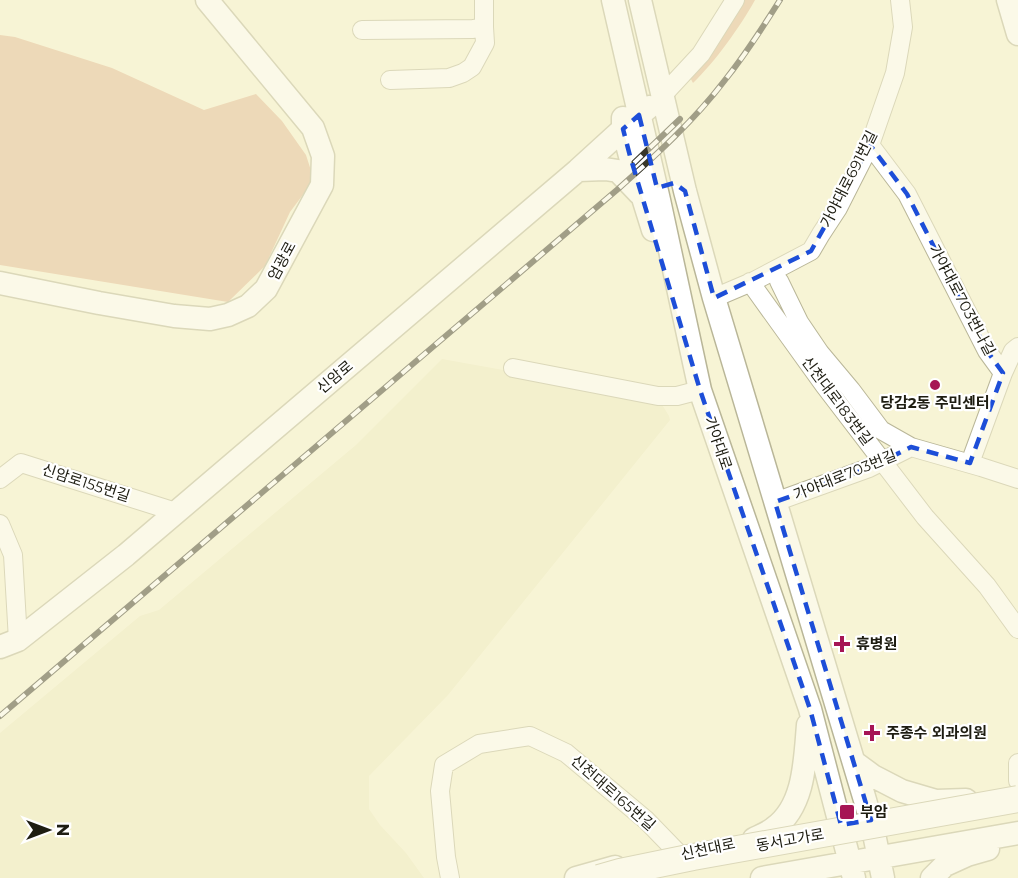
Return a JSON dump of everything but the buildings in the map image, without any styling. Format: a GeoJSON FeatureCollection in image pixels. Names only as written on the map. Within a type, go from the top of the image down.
{"type":"FeatureCollection","features":[{"type":"Feature","properties":{"kind":"highway","name":"동서고가로"},"geometry":{"type":"LineString","coordinates":[[599,878],[693,857],[1018,799]]}},
{"type":"Feature","properties":{"kind":"highway","name":"동서고가로"},"geometry":{"type":"LineString","coordinates":[[668,878],[1018,816]]}},
{"type":"Feature","properties":{"kind":"main road","name":"엄광로"},"geometry":{"type":"LineString","coordinates":[[0,283],[163,314],[210,319],[228,315],[248,306],[266,289],[322,185],[323,156],[313,128],[207,0]]}},
{"type":"Feature","properties":{"kind":"main road"},"geometry":{"type":"LineString","coordinates":[[613,0],[620,32],[631,122]]}},
{"type":"Feature","properties":{"kind":"main road"},"geometry":{"type":"LineString","coordinates":[[640,0],[685,191],[714,298],[871,820],[881,868]]}},
{"type":"Feature","properties":{"kind":"main road"},"geometry":{"type":"LineString","coordinates":[[1008,0],[1018,34]]}},
{"type":"Feature","properties":{"kind":"main road"},"geometry":{"type":"LineString","coordinates":[[620,32],[623,84],[631,122]]}},
{"type":"Feature","properties":{"kind":"main road"},"geometry":{"type":"LineString","coordinates":[[623,84],[613,119],[586,164],[618,171],[639,193],[652,202],[663,186],[674,183],[685,191]]}},
{"type":"Feature","properties":{"kind":"main road","name":"신암로"},"geometry":{"type":"LineString","coordinates":[[9,644],[126,555],[586,164],[662,96]]}},
{"type":"Feature","properties":{"kind":"main road","name":"가야대로"},"geometry":{"type":"LineString","coordinates":[[631,122],[652,202],[654,233],[700,390],[810,709],[853,870]]}},
{"type":"Feature","properties":{"kind":"main road"},"geometry":{"type":"LineString","coordinates":[[754,839],[775,828],[794,803],[800,789],[804,767],[810,709]]}},
{"type":"Feature","properties":{"kind":"main road"},"geometry":{"type":"LineString","coordinates":[[854,762],[873,776],[903,791],[936,801],[983,799]]}},
{"type":"Feature","properties":{"kind":"main road","name":"신천대로"},"geometry":{"type":"LineString","coordinates":[[576,878],[754,839],[871,820],[1018,791]]}},
{"type":"Feature","properties":{"kind":"main road"},"geometry":{"type":"LineString","coordinates":[[766,878],[881,868],[928,848],[1018,833]]}},
{"type":"Feature","properties":{"kind":"main road"},"geometry":{"type":"LineString","coordinates":[[932,878],[945,865],[967,855],[1018,842]]}},
{"type":"Feature","properties":{"kind":"street"},"geometry":{"type":"LineString","coordinates":[[390,80],[449,78],[472,67],[485,43],[484,0]]}},
{"type":"Feature","properties":{"kind":"street"},"geometry":{"type":"LineString","coordinates":[[662,96],[701,54],[735,0]]}},
{"type":"Feature","properties":{"kind":"street","name":"가야대로691번길"},"geometry":{"type":"LineString","coordinates":[[714,298],[811,251],[838,208],[870,145],[895,73],[903,27],[900,0]]}},
{"type":"Feature","properties":{"kind":"street"},"geometry":{"type":"LineString","coordinates":[[362,30],[484,27]]}},
{"type":"Feature","properties":{"kind":"street","name":"가야대로703번나길"},"geometry":{"type":"LineString","coordinates":[[870,145],[907,194],[987,351],[1004,373],[970,463]]}},
{"type":"Feature","properties":{"kind":"street","name":"신천대로183번길"},"geometry":{"type":"LineString","coordinates":[[779,281],[799,322],[820,353],[881,430],[911,447]]}},
{"type":"Feature","properties":{"kind":"street","name":"신천대로183번길"},"geometry":{"type":"LineString","coordinates":[[750,282],[824,385],[925,517],[987,586],[1018,630]]}},
{"type":"Feature","properties":{"kind":"street"},"geometry":{"type":"LineString","coordinates":[[1004,373],[1013,351],[1018,347]]}},
{"type":"Feature","properties":{"kind":"street"},"geometry":{"type":"LineString","coordinates":[[513,368],[658,396],[677,396],[700,390]]}},
{"type":"Feature","properties":{"kind":"street","name":"가야대로703번길"},"geometry":{"type":"LineString","coordinates":[[775,502],[869,468],[911,447],[1018,479]]}},
{"type":"Feature","properties":{"kind":"street","name":"신암로155번길"},"geometry":{"type":"LineString","coordinates":[[0,479],[21,463],[176,512]]}},
{"type":"Feature","properties":{"kind":"street"},"geometry":{"type":"LineString","coordinates":[[0,524],[13,555],[9,644]]}},
{"type":"Feature","properties":{"kind":"street","name":"신천대로165번길"},"geometry":{"type":"LineString","coordinates":[[450,878],[446,857],[441,791],[444,765],[479,744],[530,736],[566,753],[646,820],[680,855]]}},
{"type":"Feature","properties":{"kind":"street"},"geometry":{"type":"LineString","coordinates":[[1018,763],[1018,781]]}},
{"type":"Feature","properties":{"kind":"highlighted area"},"geometry":{"type":"Polygon","coordinates":[[[639,115],[657,188],[674,183],[685,191],[714,298],[811,251],[870,145],[907,194],[987,351],[1003,373],[970,463],[911,447],[869,468],[775,502],[871,820],[841,825],[810,709],[700,390],[630,156],[623,129],[639,115]]]}},
{"type":"Feature","properties":{"kind":"shaded area"},"geometry":{"type":"Polygon","coordinates":[[[735,0],[755,0],[727,44],[693,83],[686,70],[735,0]]]}},
{"type":"Feature","properties":{"kind":"shaded area"},"geometry":{"type":"Polygon","coordinates":[[[0,35],[15,37],[112,68],[204,110],[256,94],[282,121],[306,155],[314,180],[290,212],[265,266],[228,302],[0,265],[0,35]]]}},
{"type":"Feature","properties":{"kind":"shaded area"},"geometry":{"type":"Polygon","coordinates":[[[442,359],[658,398],[670,420],[448,695],[369,776],[369,809],[424,878],[0,878],[0,733],[140,616],[159,610],[356,445],[442,359]]]}},
{"type":"Feature","properties":{"kind":"railway"},"geometry":{"type":"LineString","coordinates":[[0,716],[618,189],[688,124],[713,95],[747,51],[780,0]]}},
{"type":"Feature","properties":{"kind":"railway"},"geometry":{"type":"LineString","coordinates":[[634,163],[680,119]]}},
{"type":"Feature","properties":{"kind":"place","name":"당감2동 주민센터"},"geometry":{"type":"Point","coordinates":[935,385]}},
{"type":"Feature","properties":{"kind":"place","name":"휴병원"},"geometry":{"type":"Point","coordinates":[842,644]}},
{"type":"Feature","properties":{"kind":"place","name":"주종수 외과의원"},"geometry":{"type":"Point","coordinates":[872,733]}},
{"type":"Feature","properties":{"kind":"place","name":"부암"},"geometry":{"type":"Point","coordinates":[847,812]}}]}
